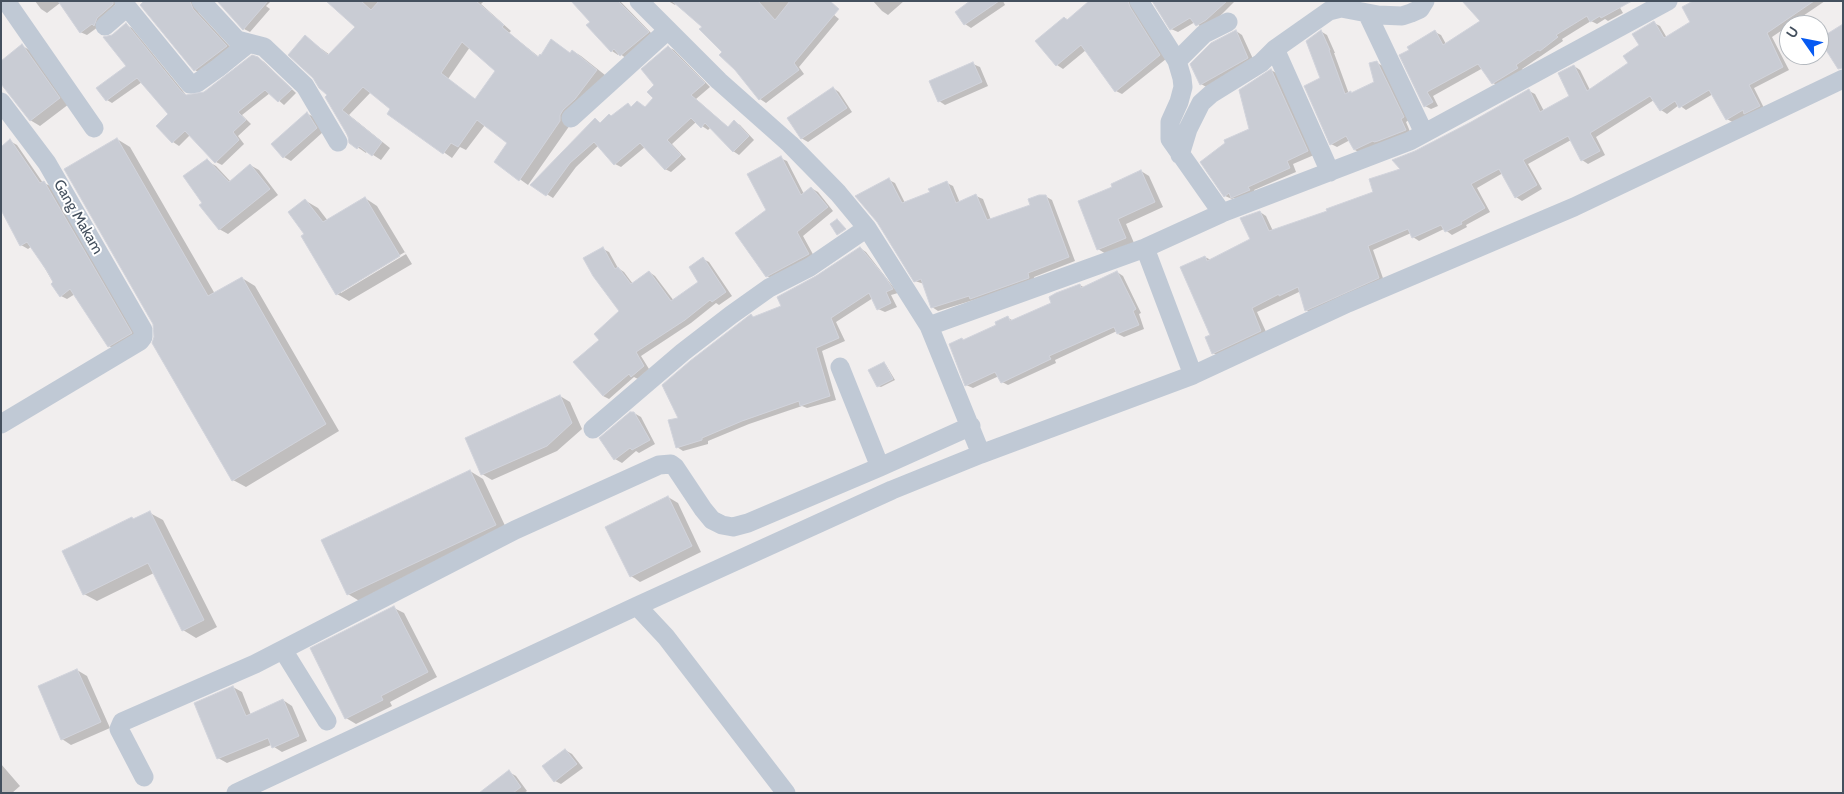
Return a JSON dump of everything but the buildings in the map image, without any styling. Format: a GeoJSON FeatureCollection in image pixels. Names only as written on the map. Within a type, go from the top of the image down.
{"type":"FeatureCollection","features":[{"type":"Feature","properties":{"kind":"street"},"geometry":{"type":"LineString","coordinates":[[6,1],[94,128]]}},
{"type":"Feature","properties":{"kind":"street"},"geometry":{"type":"LineString","coordinates":[[201,1],[237,40],[264,47],[305,86],[338,142]]}},
{"type":"Feature","properties":{"kind":"street"},"geometry":{"type":"LineString","coordinates":[[640,1],[719,81],[796,150],[838,193],[867,228],[929,326],[981,454]]}},
{"type":"Feature","properties":{"kind":"street"},"geometry":{"type":"LineString","coordinates":[[1139,1],[1177,62],[1182,78],[1183,87],[1179,102],[1170,122],[1176,149],[1222,213]]}},
{"type":"Feature","properties":{"kind":"street"},"geometry":{"type":"LineString","coordinates":[[1176,149],[1201,103],[1211,94],[1261,63],[1275,50],[1329,11],[1341,8],[1367,13],[1402,16],[1420,8],[1425,1]]}},
{"type":"Feature","properties":{"kind":"street"},"geometry":{"type":"LineString","coordinates":[[929,326],[1145,248],[1222,213],[1410,141],[1668,1]]}},
{"type":"Feature","properties":{"kind":"street"},"geometry":{"type":"LineString","coordinates":[[105,26],[125,4],[190,84],[197,83],[249,43]]}},
{"type":"Feature","properties":{"kind":"street"},"geometry":{"type":"LineString","coordinates":[[1367,13],[1424,133]]}},
{"type":"Feature","properties":{"kind":"street"},"geometry":{"type":"LineString","coordinates":[[1177,62],[1204,34],[1228,22]]}},
{"type":"Feature","properties":{"kind":"street"},"geometry":{"type":"LineString","coordinates":[[571,118],[668,30]]}},
{"type":"Feature","properties":{"kind":"street"},"geometry":{"type":"LineString","coordinates":[[1275,50],[1330,172]]}},
{"type":"Feature","properties":{"kind":"street"},"geometry":{"type":"LineString","coordinates":[[236,793],[637,606],[892,490],[981,454],[1194,375],[1348,303],[1574,207],[1843,79]]}},
{"type":"Feature","properties":{"kind":"street","name":"Gang Makam"},"geometry":{"type":"LineString","coordinates":[[1,102],[47,163],[143,330],[143,337],[140,341],[1,424]]}},
{"type":"Feature","properties":{"kind":"street"},"geometry":{"type":"LineString","coordinates":[[593,429],[683,352],[731,315],[769,288],[810,267],[867,228]]}},
{"type":"Feature","properties":{"kind":"street"},"geometry":{"type":"LineString","coordinates":[[1145,248],[1194,375]]}},
{"type":"Feature","properties":{"kind":"street"},"geometry":{"type":"LineString","coordinates":[[840,367],[880,467]]}},
{"type":"Feature","properties":{"kind":"street"},"geometry":{"type":"LineString","coordinates":[[144,777],[119,729],[122,722],[256,664],[515,530],[659,465],[671,464],[675,467],[712,520],[722,526],[733,527],[748,523],[880,467],[970,426]]}},
{"type":"Feature","properties":{"kind":"street"},"geometry":{"type":"LineString","coordinates":[[637,606],[666,637],[786,793]]}},
{"type":"Feature","properties":{"kind":"street"},"geometry":{"type":"LineString","coordinates":[[283,650],[327,721]]}}]}
